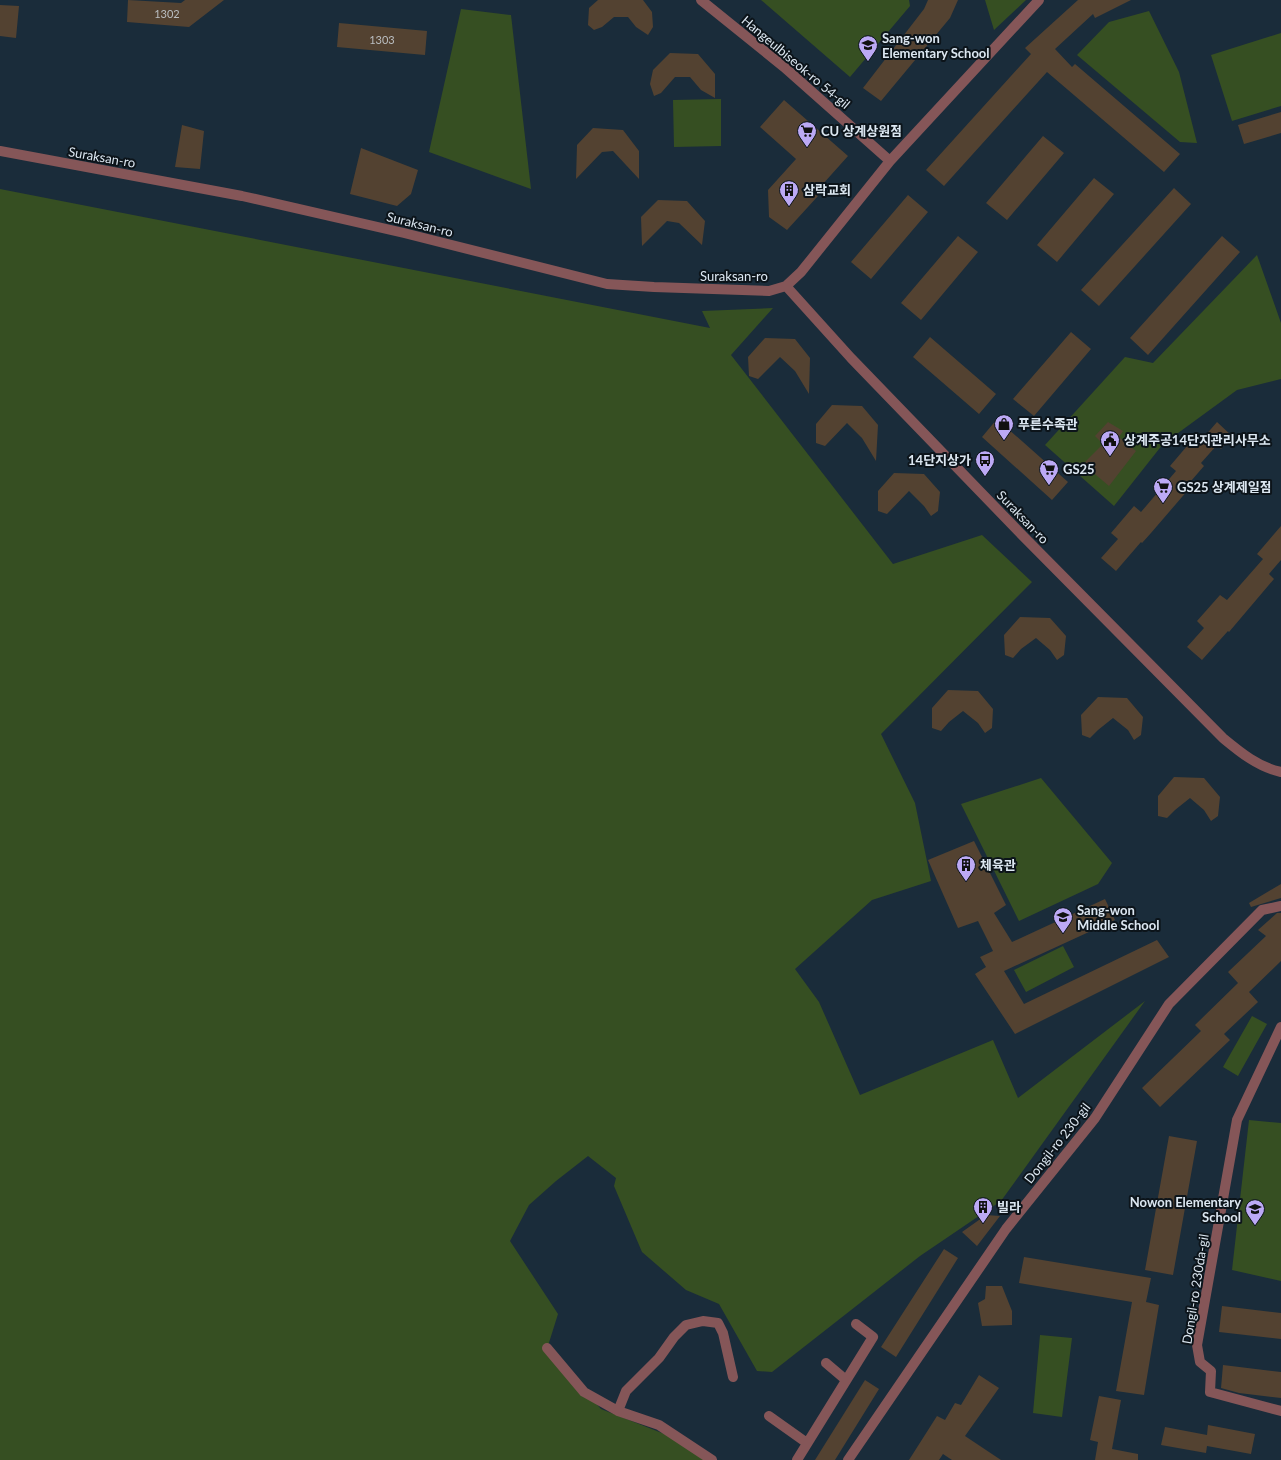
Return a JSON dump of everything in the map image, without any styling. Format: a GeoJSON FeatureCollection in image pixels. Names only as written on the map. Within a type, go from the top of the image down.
{"type":"FeatureCollection","features":[{"type":"Feature","properties":{"kind":"street","name":"Hangeulbiseok-ro 54-gil"},"geometry":{"type":"LineString","coordinates":[[701,0],[784,67],[890,161]]}},
{"type":"Feature","properties":{"kind":"street"},"geometry":{"type":"LineString","coordinates":[[786,286],[801,272],[890,161],[1038,0]]}},
{"type":"Feature","properties":{"kind":"street","name":"Suraksan-ro"},"geometry":{"type":"LineString","coordinates":[[0,151],[242,196],[411,235],[607,284],[654,288],[769,291],[786,286],[857,363],[1024,538],[1218,733],[1260,765],[1281,772]]}},
{"type":"Feature","properties":{"kind":"street","name":"Dongil-ro 230-gil"},"geometry":{"type":"LineString","coordinates":[[848,1460],[1006,1229],[1095,1118],[1169,1004],[1262,910],[1281,906]]}},
{"type":"Feature","properties":{"kind":"street","name":"Dongil-ro 230da-gil"},"geometry":{"type":"LineString","coordinates":[[1281,1028],[1236,1120],[1197,1345],[1200,1362],[1211,1372],[1210,1392],[1281,1411]]}},
{"type":"Feature","properties":{"kind":"street"},"geometry":{"type":"LineString","coordinates":[[618,1411],[626,1391],[659,1358],[674,1337],[686,1325],[703,1321],[718,1323],[722,1332],[733,1377]]}},
{"type":"Feature","properties":{"kind":"street"},"geometry":{"type":"LineString","coordinates":[[797,1460],[873,1337],[856,1324]]}},
{"type":"Feature","properties":{"kind":"street"},"geometry":{"type":"LineString","coordinates":[[547,1348],[584,1392],[618,1411],[659,1425],[712,1460]]}},
{"type":"Feature","properties":{"kind":"street"},"geometry":{"type":"LineString","coordinates":[[826,1363],[846,1380]]}},
{"type":"Feature","properties":{"kind":"street"},"geometry":{"type":"LineString","coordinates":[[769,1416],[808,1443]]}},
{"type":"Feature","properties":{"kind":"green space"},"geometry":{"type":"Polygon","coordinates":[[[761,0],[909,0],[910,6],[850,77],[761,0]]]}},
{"type":"Feature","properties":{"kind":"green space"},"geometry":{"type":"Polygon","coordinates":[[[985,0],[1026,0],[994,30],[985,0]]]}},
{"type":"Feature","properties":{"kind":"green space"},"geometry":{"type":"Polygon","coordinates":[[[461,9],[511,15],[531,189],[429,152],[461,9]]]}},
{"type":"Feature","properties":{"kind":"green space"},"geometry":{"type":"Polygon","coordinates":[[[1149,11],[1179,72],[1197,143],[1180,142],[1077,55],[1109,22],[1149,11]]]}},
{"type":"Feature","properties":{"kind":"green space"},"geometry":{"type":"Polygon","coordinates":[[[1281,33],[1281,106],[1232,121],[1211,55],[1281,33]]]}},
{"type":"Feature","properties":{"kind":"green space"},"geometry":{"type":"Polygon","coordinates":[[[721,99],[721,146],[674,147],[673,100],[721,99]]]}},
{"type":"Feature","properties":{"kind":"green space"},"geometry":{"type":"Polygon","coordinates":[[[0,189],[710,328],[702,311],[773,308],[731,355],[893,564],[982,535],[1032,582],[881,734],[915,803],[931,881],[872,900],[795,969],[819,1002],[860,1095],[993,1040],[1018,1098],[1145,1001],[1001,1201],[920,1256],[772,1372],[757,1371],[719,1304],[686,1290],[642,1252],[614,1186],[616,1178],[588,1156],[556,1181],[529,1205],[510,1241],[558,1314],[547,1349],[601,1409],[672,1437],[704,1460],[0,1460],[0,189]]]}},
{"type":"Feature","properties":{"kind":"green space"},"geometry":{"type":"Polygon","coordinates":[[[1257,255],[1281,323],[1281,379],[1237,390],[1163,444],[1114,506],[1045,445],[1125,357],[1153,363],[1257,255]]]}},
{"type":"Feature","properties":{"kind":"green space"},"geometry":{"type":"Polygon","coordinates":[[[1041,778],[1112,863],[1098,884],[1019,921],[961,804],[1041,778]]]}},
{"type":"Feature","properties":{"kind":"green space"},"geometry":{"type":"Polygon","coordinates":[[[1063,946],[1074,967],[1026,992],[1014,970],[1063,946]]]}},
{"type":"Feature","properties":{"kind":"green space"},"geometry":{"type":"Polygon","coordinates":[[[1252,1016],[1267,1024],[1238,1076],[1223,1067],[1252,1016]]]}},
{"type":"Feature","properties":{"kind":"green space"},"geometry":{"type":"Polygon","coordinates":[[[1249,1120],[1281,1123],[1281,1281],[1232,1270],[1249,1120]]]}},
{"type":"Feature","properties":{"kind":"green space"},"geometry":{"type":"Polygon","coordinates":[[[1040,1335],[1072,1338],[1062,1417],[1033,1413],[1040,1335]]]}},
{"type":"Feature","properties":{"kind":"building"},"geometry":{"type":"Polygon","coordinates":[[[128,0],[181,3],[185,0],[224,0],[189,27],[127,22],[128,0]]]}},
{"type":"Feature","properties":{"kind":"building"},"geometry":{"type":"Polygon","coordinates":[[[598,0],[643,0],[652,12],[653,27],[648,35],[636,27],[628,17],[614,17],[602,27],[594,30],[588,25],[589,8],[598,0]]]}},
{"type":"Feature","properties":{"kind":"building"},"geometry":{"type":"Polygon","coordinates":[[[928,0],[958,0],[950,18],[881,101],[863,88],[924,9],[928,0]]]}},
{"type":"Feature","properties":{"kind":"building"},"geometry":{"type":"Polygon","coordinates":[[[1078,0],[1131,0],[1095,18],[1093,14],[1055,49],[1072,67],[1075,64],[1180,154],[1164,172],[1047,72],[944,186],[926,170],[1031,54],[1025,48],[1078,0]]]}},
{"type":"Feature","properties":{"kind":"building"},"geometry":{"type":"Polygon","coordinates":[[[0,5],[19,6],[16,38],[0,36],[0,5]]]}},
{"type":"Feature","properties":{"kind":"building"},"geometry":{"type":"Polygon","coordinates":[[[339,23],[427,31],[425,55],[337,47],[339,23]]]}},
{"type":"Feature","properties":{"kind":"building"},"geometry":{"type":"Polygon","coordinates":[[[670,53],[698,54],[715,74],[715,98],[701,90],[690,77],[675,77],[661,93],[654,96],[650,84],[653,70],[670,53]]]}},
{"type":"Feature","properties":{"kind":"building"},"geometry":{"type":"Polygon","coordinates":[[[784,100],[848,156],[814,194],[818,196],[787,230],[769,217],[768,190],[796,159],[760,127],[784,100]]]}},
{"type":"Feature","properties":{"kind":"building"},"geometry":{"type":"Polygon","coordinates":[[[1281,112],[1281,133],[1244,144],[1238,125],[1281,112]]]}},
{"type":"Feature","properties":{"kind":"building"},"geometry":{"type":"Polygon","coordinates":[[[182,125],[204,131],[200,169],[175,167],[182,125]]]}},
{"type":"Feature","properties":{"kind":"building"},"geometry":{"type":"Polygon","coordinates":[[[593,128],[623,130],[639,151],[639,179],[613,151],[602,152],[576,179],[577,145],[593,128]]]}},
{"type":"Feature","properties":{"kind":"building"},"geometry":{"type":"Polygon","coordinates":[[[1043,136],[1064,153],[1007,220],[986,203],[1043,136]]]}},
{"type":"Feature","properties":{"kind":"building"},"geometry":{"type":"Polygon","coordinates":[[[361,148],[418,170],[411,194],[397,206],[350,194],[361,148]]]}},
{"type":"Feature","properties":{"kind":"building"},"geometry":{"type":"Polygon","coordinates":[[[1094,178],[1114,194],[1057,262],[1037,245],[1094,178]]]}},
{"type":"Feature","properties":{"kind":"building"},"geometry":{"type":"Polygon","coordinates":[[[1174,188],[1191,204],[1099,306],[1081,290],[1174,188]]]}},
{"type":"Feature","properties":{"kind":"building"},"geometry":{"type":"Polygon","coordinates":[[[908,195],[928,212],[871,279],[851,262],[908,195]]]}},
{"type":"Feature","properties":{"kind":"building"},"geometry":{"type":"Polygon","coordinates":[[[658,200],[687,201],[705,221],[702,245],[679,223],[667,221],[642,246],[641,217],[658,200]]]}},
{"type":"Feature","properties":{"kind":"building"},"geometry":{"type":"Polygon","coordinates":[[[958,236],[978,252],[921,320],[901,303],[958,236]]]}},
{"type":"Feature","properties":{"kind":"building"},"geometry":{"type":"Polygon","coordinates":[[[1222,236],[1240,252],[1148,355],[1130,338],[1222,236]]]}},
{"type":"Feature","properties":{"kind":"building"},"geometry":{"type":"Polygon","coordinates":[[[1071,332],[1091,349],[1034,416],[1013,399],[1071,332]]]}},
{"type":"Feature","properties":{"kind":"building"},"geometry":{"type":"Polygon","coordinates":[[[930,337],[996,394],[979,414],[913,357],[930,337]]]}},
{"type":"Feature","properties":{"kind":"building"},"geometry":{"type":"Polygon","coordinates":[[[765,338],[795,339],[810,358],[809,394],[795,371],[780,357],[758,379],[749,376],[748,357],[765,338]]]}},
{"type":"Feature","properties":{"kind":"building"},"geometry":{"type":"Polygon","coordinates":[[[832,405],[862,406],[878,425],[876,461],[862,438],[847,423],[825,446],[816,443],[816,424],[832,405]]]}},
{"type":"Feature","properties":{"kind":"building"},"geometry":{"type":"Polygon","coordinates":[[[997,419],[1068,482],[1052,500],[982,437],[997,419]]]}},
{"type":"Feature","properties":{"kind":"building","name":"상계주공14단지관리사무소"},"geometry":{"type":"Polygon","coordinates":[[[1108,422],[1123,431],[1119,437],[1136,451],[1109,486],[1083,464],[1103,444],[1095,436],[1108,422]]]}},
{"type":"Feature","properties":{"kind":"building"},"geometry":{"type":"Polygon","coordinates":[[[1217,422],[1232,436],[1221,449],[1217,445],[1201,463],[1204,466],[1185,488],[1188,490],[1116,571],[1101,558],[1118,539],[1111,533],[1134,506],[1141,512],[1176,471],[1170,466],[1193,439],[1198,444],[1217,422]]]}},
{"type":"Feature","properties":{"kind":"building"},"geometry":{"type":"Polygon","coordinates":[[[894,473],[924,474],[940,492],[938,511],[931,516],[924,506],[909,491],[887,514],[878,511],[878,491],[894,473]]]}},
{"type":"Feature","properties":{"kind":"building"},"geometry":{"type":"Polygon","coordinates":[[[1281,526],[1281,560],[1269,574],[1274,579],[1229,632],[1228,631],[1202,660],[1187,647],[1204,628],[1197,621],[1220,595],[1227,600],[1263,559],[1257,554],[1281,526]]]}},
{"type":"Feature","properties":{"kind":"building"},"geometry":{"type":"Polygon","coordinates":[[[1020,617],[1050,618],[1066,636],[1064,655],[1057,660],[1050,650],[1036,638],[1021,649],[1013,658],[1005,655],[1004,635],[1020,617]]]}},
{"type":"Feature","properties":{"kind":"building"},"geometry":{"type":"Polygon","coordinates":[[[948,690],[978,691],[993,709],[992,728],[985,733],[978,723],[963,711],[949,722],[941,731],[932,728],[932,708],[948,690]]]}},
{"type":"Feature","properties":{"kind":"building"},"geometry":{"type":"Polygon","coordinates":[[[1098,697],[1127,698],[1143,717],[1141,735],[1134,740],[1128,730],[1113,718],[1090,738],[1082,735],[1081,715],[1098,697]]]}},
{"type":"Feature","properties":{"kind":"building"},"geometry":{"type":"Polygon","coordinates":[[[1174,777],[1204,778],[1220,797],[1218,816],[1211,821],[1204,810],[1190,798],[1167,818],[1158,816],[1158,796],[1174,777]]]}},
{"type":"Feature","properties":{"kind":"building"},"geometry":{"type":"Polygon","coordinates":[[[974,841],[1006,905],[994,913],[1012,942],[1105,899],[1115,920],[1004,971],[1024,1004],[1157,940],[1169,957],[1015,1034],[975,974],[986,967],[980,957],[993,951],[978,921],[958,928],[928,860],[974,841]]]}},
{"type":"Feature","properties":{"kind":"building"},"geometry":{"type":"Polygon","coordinates":[[[1281,884],[1281,898],[1251,907],[1249,903],[1281,884]]]}},
{"type":"Feature","properties":{"kind":"building"},"geometry":{"type":"Polygon","coordinates":[[[1277,913],[1281,913],[1281,961],[1249,992],[1258,1002],[1224,1034],[1230,1040],[1160,1107],[1142,1088],[1201,1031],[1195,1025],[1238,983],[1228,972],[1266,936],[1258,930],[1277,913]]]}},
{"type":"Feature","properties":{"kind":"building"},"geometry":{"type":"Polygon","coordinates":[[[1169,1136],[1197,1141],[1173,1275],[1145,1270],[1169,1136]]]}},
{"type":"Feature","properties":{"kind":"building","name":"빌라"},"geometry":{"type":"Polygon","coordinates":[[[986,1215],[1000,1216],[977,1246],[962,1232],[986,1215]]]}},
{"type":"Feature","properties":{"kind":"building"},"geometry":{"type":"Polygon","coordinates":[[[944,1249],[958,1258],[896,1357],[881,1347],[944,1249]]]}},
{"type":"Feature","properties":{"kind":"building"},"geometry":{"type":"Polygon","coordinates":[[[1024,1257],[1151,1278],[1146,1302],[1159,1305],[1144,1395],[1116,1391],[1132,1302],[1019,1283],[1024,1257]]]}},
{"type":"Feature","properties":{"kind":"building"},"geometry":{"type":"Polygon","coordinates":[[[986,1286],[1002,1286],[1012,1311],[1012,1325],[982,1326],[978,1303],[985,1299],[986,1286]]]}},
{"type":"Feature","properties":{"kind":"building"},"geometry":{"type":"Polygon","coordinates":[[[1222,1306],[1281,1313],[1281,1339],[1219,1332],[1222,1306]]]}},
{"type":"Feature","properties":{"kind":"building"},"geometry":{"type":"Polygon","coordinates":[[[1223,1365],[1281,1372],[1281,1398],[1239,1393],[1221,1388],[1223,1365]]]}},
{"type":"Feature","properties":{"kind":"building"},"geometry":{"type":"Polygon","coordinates":[[[979,1375],[999,1388],[965,1436],[1001,1460],[952,1460],[943,1454],[939,1460],[909,1460],[937,1416],[945,1420],[955,1403],[961,1405],[979,1375]]]}},
{"type":"Feature","properties":{"kind":"building"},"geometry":{"type":"Polygon","coordinates":[[[865,1380],[879,1389],[835,1460],[815,1460],[865,1380]]]}},
{"type":"Feature","properties":{"kind":"building"},"geometry":{"type":"Polygon","coordinates":[[[1099,1396],[1121,1400],[1112,1449],[1138,1454],[1138,1460],[1095,1460],[1098,1442],[1090,1440],[1099,1396]]]}},
{"type":"Feature","properties":{"kind":"building"},"geometry":{"type":"Polygon","coordinates":[[[1208,1425],[1255,1434],[1251,1454],[1207,1446],[1206,1453],[1161,1445],[1165,1427],[1207,1435],[1208,1425]]]}},
{"type":"Feature","properties":{"kind":"place","name":"Sang-won Elementary School"},"geometry":{"type":"Point","coordinates":[868,62]}},
{"type":"Feature","properties":{"kind":"place","name":"CU 상계상원점"},"geometry":{"type":"Point","coordinates":[807,148]}},
{"type":"Feature","properties":{"kind":"place","name":"삼락교회"},"geometry":{"type":"Point","coordinates":[789,207]}},
{"type":"Feature","properties":{"kind":"place","name":"푸른수족관"},"geometry":{"type":"Point","coordinates":[1004,441]}},
{"type":"Feature","properties":{"kind":"place","name":"상계주공14단지관리사무소"},"geometry":{"type":"Point","coordinates":[1110,457]}},
{"type":"Feature","properties":{"kind":"place","name":"14단지상가"},"geometry":{"type":"Point","coordinates":[985,477]}},
{"type":"Feature","properties":{"kind":"place","name":"GS25"},"geometry":{"type":"Point","coordinates":[1049,486]}},
{"type":"Feature","properties":{"kind":"place","name":"GS25 상계제일점"},"geometry":{"type":"Point","coordinates":[1163,504]}},
{"type":"Feature","properties":{"kind":"place","name":"체육관"},"geometry":{"type":"Point","coordinates":[966,882]}},
{"type":"Feature","properties":{"kind":"place","name":"Sang-won Middle School"},"geometry":{"type":"Point","coordinates":[1063,934]}},
{"type":"Feature","properties":{"kind":"place","name":"빌라"},"geometry":{"type":"Point","coordinates":[983,1224]}},
{"type":"Feature","properties":{"kind":"place","name":"Nowon Elementary School"},"geometry":{"type":"Point","coordinates":[1255,1226]}}]}
